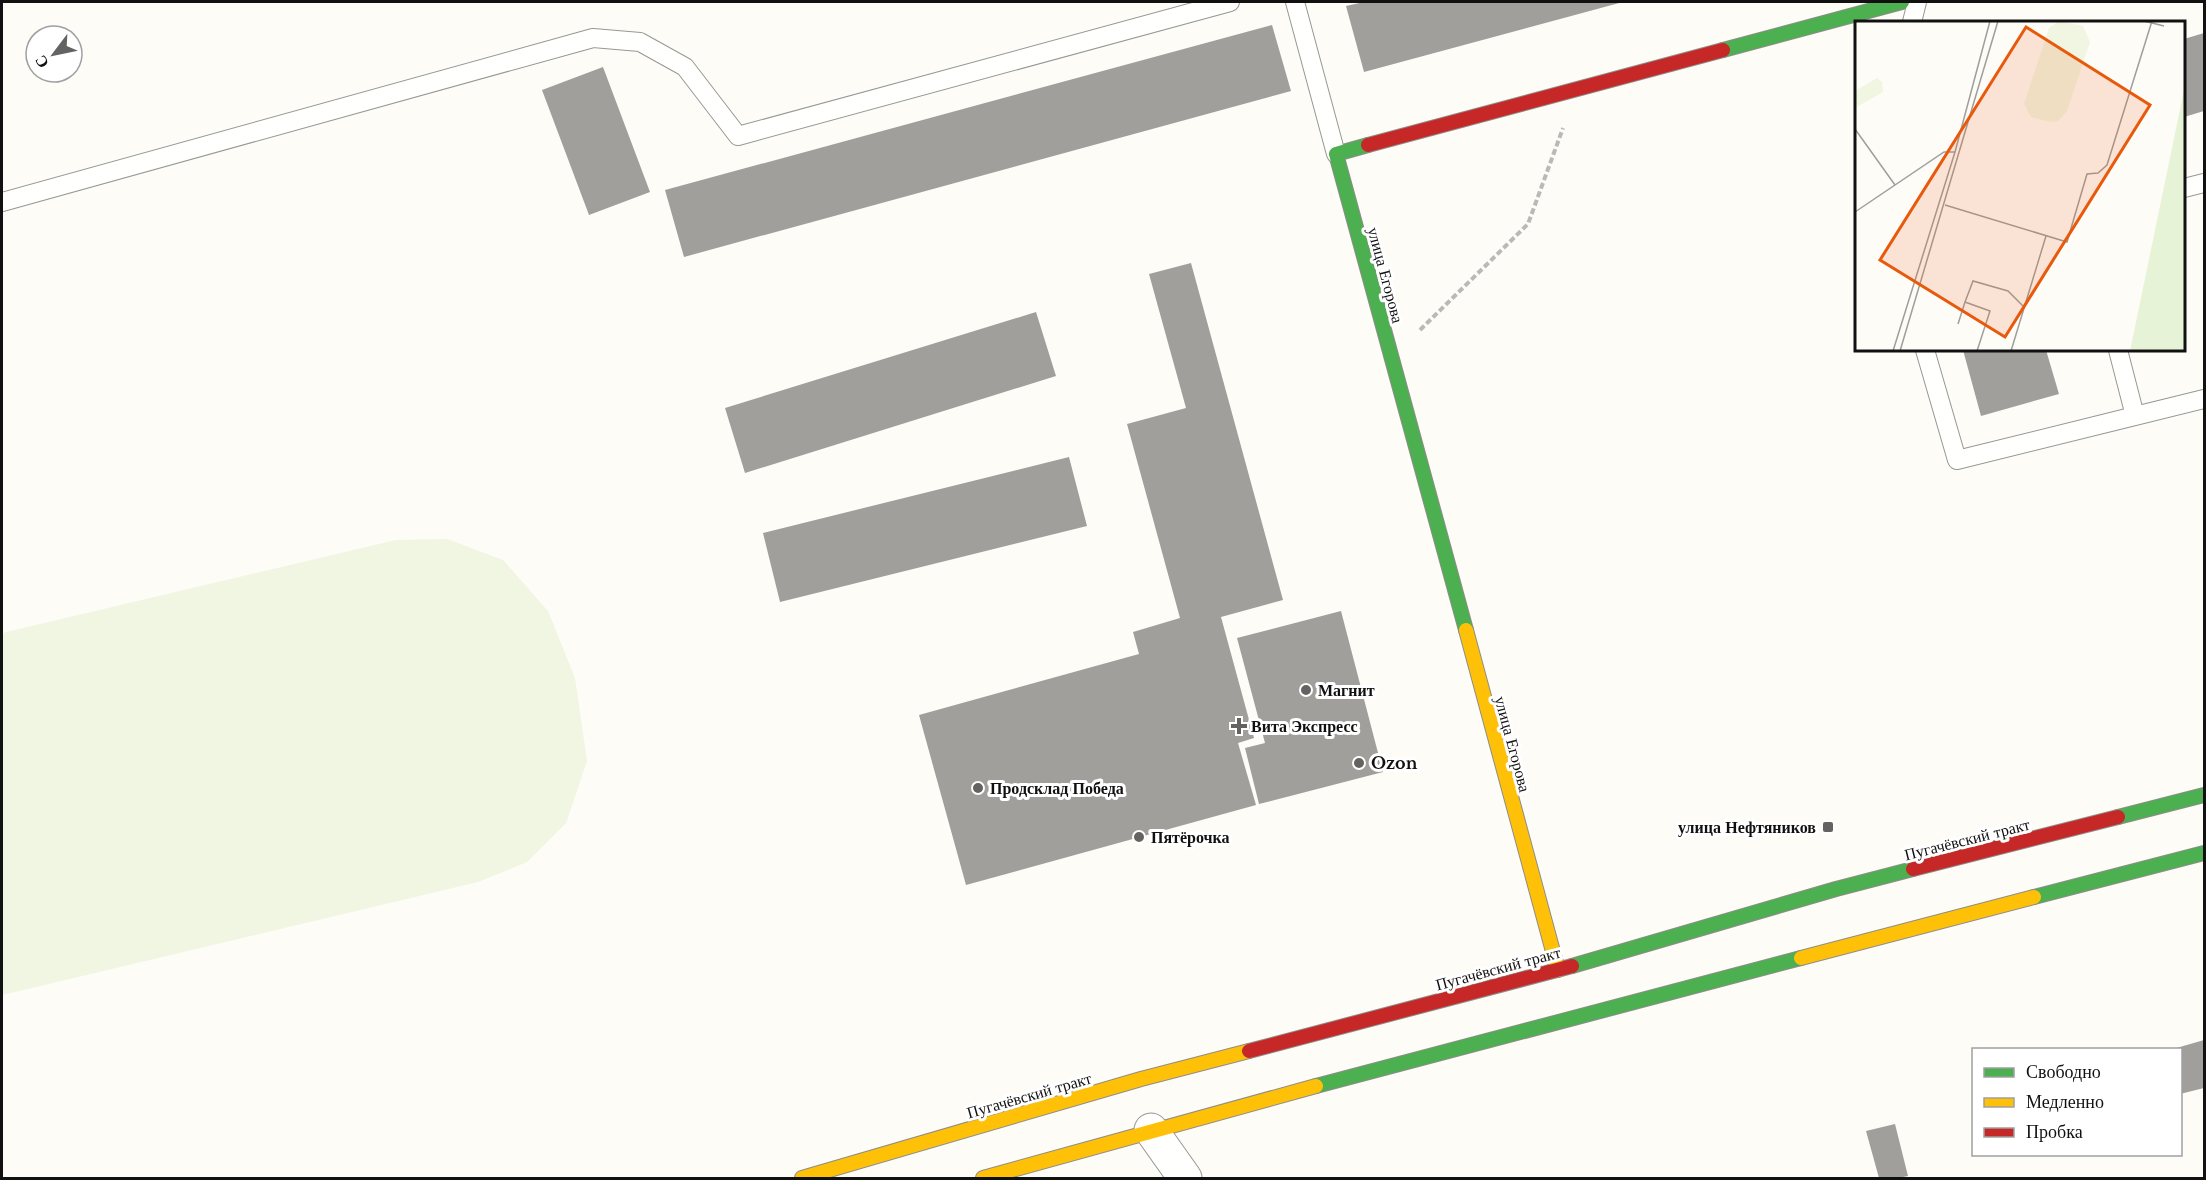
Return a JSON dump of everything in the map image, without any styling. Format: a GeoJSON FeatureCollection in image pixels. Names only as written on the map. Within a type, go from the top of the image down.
{"type":"FeatureCollection","features":[{"type":"Feature","properties":{"kind":"main road"},"geometry":{"type":"LineString","coordinates":[[1336,154],[1902,2]]}},
{"type":"Feature","properties":{"kind":"main road","name":"улица Егорова"},"geometry":{"type":"LineString","coordinates":[[1336,154],[1558,970]]}},
{"type":"Feature","properties":{"kind":"main road","name":"Пугачёвский тракт"},"geometry":{"type":"LineString","coordinates":[[802,1179],[1141,1079],[1558,970],[1836,889],[2205,795]]}},
{"type":"Feature","properties":{"kind":"main road"},"geometry":{"type":"LineString","coordinates":[[983,1179],[1151,1130],[1551,1023],[2205,853]]}},
{"type":"Feature","properties":{"kind":"street"},"geometry":{"type":"LineString","coordinates":[[1151,1130],[1185,1179]]}},
{"type":"Feature","properties":{"kind":"lane"},"geometry":{"type":"LineString","coordinates":[[2,202],[593,38],[640,42],[685,66],[738,136],[1230,2]]}},
{"type":"Feature","properties":{"kind":"lane"},"geometry":{"type":"LineString","coordinates":[[1295,2],[1336,154]]}},
{"type":"Feature","properties":{"kind":"lane"},"geometry":{"type":"LineString","coordinates":[[1912,21],[1917,2]]}},
{"type":"Feature","properties":{"kind":"lane"},"geometry":{"type":"LineString","coordinates":[[2185,188],[2205,183]]}},
{"type":"Feature","properties":{"kind":"lane"},"geometry":{"type":"LineString","coordinates":[[1925,351],[1957,460],[2205,399]]}},
{"type":"Feature","properties":{"kind":"lane"},"geometry":{"type":"LineString","coordinates":[[2118,351],[2135,416]]}},
{"type":"Feature","properties":{"kind":"path"},"geometry":{"type":"LineString","coordinates":[[1392,358],[1528,224],[1577,89]]}},
{"type":"Feature","properties":{"kind":"green space"},"geometry":{"type":"Polygon","coordinates":[[[447,539],[503,560],[548,611],[575,678],[587,761],[566,823],[527,862],[478,882],[2,995],[2,633],[396,540],[447,539]]]}},
{"type":"Feature","properties":{"kind":"building"},"geometry":{"type":"Polygon","coordinates":[[[1364,2],[1623,2],[1364,72],[1346,6],[1364,2]]]}},
{"type":"Feature","properties":{"kind":"building"},"geometry":{"type":"Polygon","coordinates":[[[1272,25],[1291,91],[684,257],[665,190],[1272,25]]]}},
{"type":"Feature","properties":{"kind":"building"},"geometry":{"type":"Polygon","coordinates":[[[2204,33],[2204,111],[2185,117],[2185,39],[2204,33]]]}},
{"type":"Feature","properties":{"kind":"building"},"geometry":{"type":"Polygon","coordinates":[[[603,67],[650,192],[589,215],[542,90],[603,67]]]}},
{"type":"Feature","properties":{"kind":"building"},"geometry":{"type":"Polygon","coordinates":[[[1191,263],[1283,600],[1221,617],[1254,738],[1238,743],[1256,805],[966,885],[919,715],[1139,654],[1133,632],[1180,618],[1127,424],[1186,408],[1149,274],[1191,263]]]}},
{"type":"Feature","properties":{"kind":"building"},"geometry":{"type":"Polygon","coordinates":[[[1036,312],[1056,376],[745,473],[725,408],[1036,312]]]}},
{"type":"Feature","properties":{"kind":"building"},"geometry":{"type":"Polygon","coordinates":[[[1963,351],[2046,351],[2059,394],[1981,416],[1963,351]]]}},
{"type":"Feature","properties":{"kind":"building"},"geometry":{"type":"Polygon","coordinates":[[[1069,457],[1087,526],[780,602],[763,533],[1069,457]]]}},
{"type":"Feature","properties":{"kind":"building","name":"Магнит"},"geometry":{"type":"Polygon","coordinates":[[[1341,611],[1383,772],[1259,804],[1245,748],[1265,743],[1237,638],[1341,611]]]}},
{"type":"Feature","properties":{"kind":"building"},"geometry":{"type":"Polygon","coordinates":[[[2204,1040],[2204,1088],[2182,1094],[2182,1048],[2176,1048],[2204,1040]]]}},
{"type":"Feature","properties":{"kind":"building"},"geometry":{"type":"Polygon","coordinates":[[[1895,1124],[1908,1176],[1879,1178],[1866,1131],[1895,1124]]]}},
{"type":"Feature","properties":{"kind":"traffic: fast"},"geometry":{"type":"LineString","coordinates":[[1723,50],[1902,2]]}},
{"type":"Feature","properties":{"kind":"traffic: fast"},"geometry":{"type":"LineString","coordinates":[[1368,145],[1336,154],[1466,630]]}},
{"type":"Feature","properties":{"kind":"traffic: fast"},"geometry":{"type":"LineString","coordinates":[[2118,817],[2204,795]]}},
{"type":"Feature","properties":{"kind":"traffic: fast"},"geometry":{"type":"LineString","coordinates":[[2034,897],[2204,853]]}},
{"type":"Feature","properties":{"kind":"traffic: fast"},"geometry":{"type":"LineString","coordinates":[[1572,966],[1836,889],[1913,869]]}},
{"type":"Feature","properties":{"kind":"traffic: fast"},"geometry":{"type":"LineString","coordinates":[[1316,1086],[1801,958]]}},
{"type":"Feature","properties":{"kind":"traffic: slow"},"geometry":{"type":"LineString","coordinates":[[1466,630],[1558,970]]}},
{"type":"Feature","properties":{"kind":"traffic: slow"},"geometry":{"type":"LineString","coordinates":[[1801,958],[2034,897]]}},
{"type":"Feature","properties":{"kind":"traffic: slow"},"geometry":{"type":"LineString","coordinates":[[802,1178],[1141,1079],[1249,1051]]}},
{"type":"Feature","properties":{"kind":"traffic: slow"},"geometry":{"type":"LineString","coordinates":[[983,1178],[1316,1086]]}},
{"type":"Feature","properties":{"kind":"traffic: jam"},"geometry":{"type":"LineString","coordinates":[[1368,145],[1723,50]]}},
{"type":"Feature","properties":{"kind":"traffic: jam"},"geometry":{"type":"LineString","coordinates":[[1913,869],[2118,817]]}},
{"type":"Feature","properties":{"kind":"traffic: jam"},"geometry":{"type":"LineString","coordinates":[[1249,1051],[1572,966]]}},
{"type":"Feature","properties":{"kind":"place","name":"Магнит"},"geometry":{"type":"Point","coordinates":[1306,690]}},
{"type":"Feature","properties":{"kind":"place","name":"Вита Экспресс"},"geometry":{"type":"Point","coordinates":[1239,726]}},
{"type":"Feature","properties":{"kind":"place","name":"Ozon"},"geometry":{"type":"Point","coordinates":[1359,763]}},
{"type":"Feature","properties":{"kind":"place","name":"Продсклад Победа"},"geometry":{"type":"Point","coordinates":[978,788]}},
{"type":"Feature","properties":{"kind":"place","name":"улица Нефтяников"},"geometry":{"type":"Point","coordinates":[1828,827]}},
{"type":"Feature","properties":{"kind":"place","name":"Пятёрочка"},"geometry":{"type":"Point","coordinates":[1139,837]}}]}
